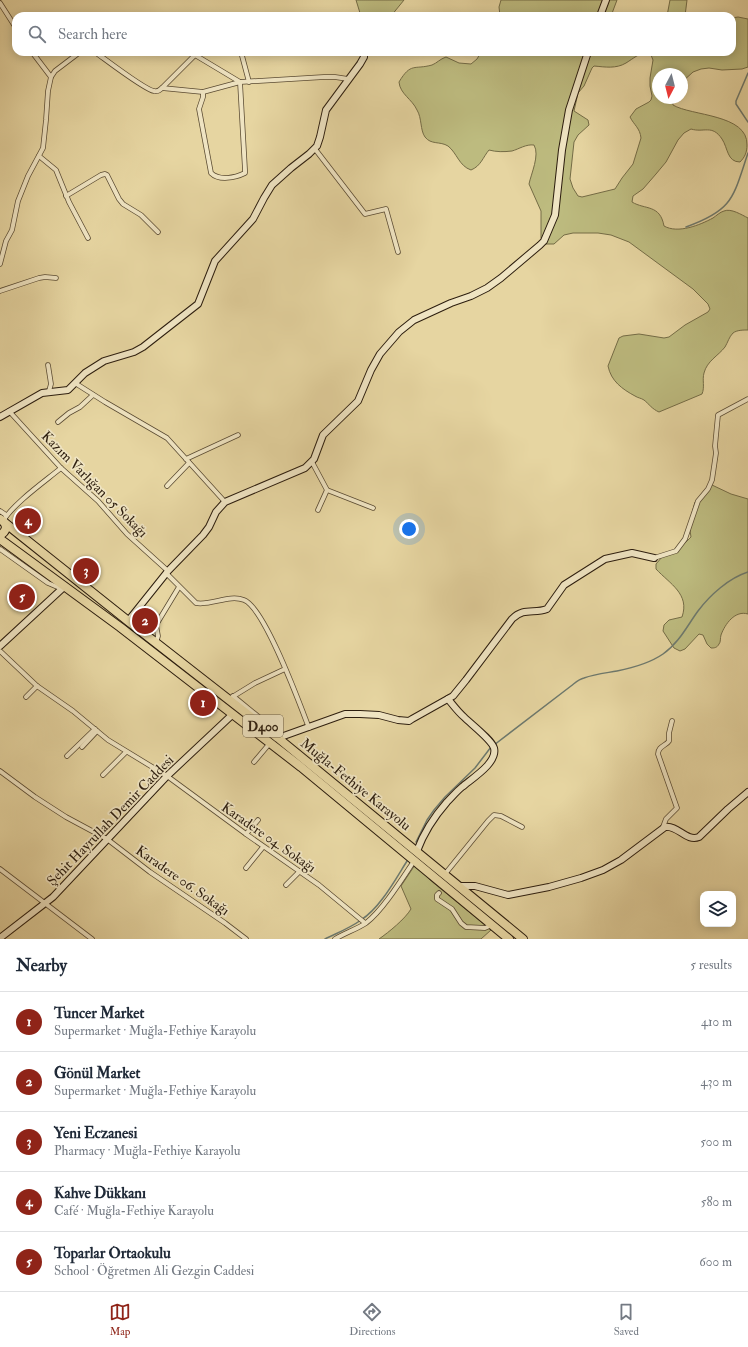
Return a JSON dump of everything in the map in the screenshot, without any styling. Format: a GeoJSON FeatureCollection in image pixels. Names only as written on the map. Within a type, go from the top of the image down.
{"type":"FeatureCollection","features":[{"type":"Feature","properties":{"kind":"highway"},"geometry":{"type":"LineString","coordinates":[[0,535],[4,533],[6,528],[2,519]]}},
{"type":"Feature","properties":{"kind":"highway","name":"Muğla-Fethiye Karayolu"},"geometry":{"type":"LineString","coordinates":[[2,519],[156,643],[231,698],[280,737],[522,939]]}},
{"type":"Feature","properties":{"kind":"highway","name":"Muğla-Fethiye Karayolu"},"geometry":{"type":"LineString","coordinates":[[0,539],[63,587],[120,627],[270,742],[509,939]]}},
{"type":"Feature","properties":{"kind":"street"},"geometry":{"type":"LineString","coordinates":[[602,12],[606,0]]}},
{"type":"Feature","properties":{"kind":"street"},"geometry":{"type":"LineString","coordinates":[[0,3],[12,22]]}},
{"type":"Feature","properties":{"kind":"street"},"geometry":{"type":"LineString","coordinates":[[35,56],[51,76]]}},
{"type":"Feature","properties":{"kind":"street"},"geometry":{"type":"LineString","coordinates":[[0,264],[6,241],[12,230],[20,195],[43,148],[48,91],[51,76],[55,70],[74,56]]}},
{"type":"Feature","properties":{"kind":"street"},"geometry":{"type":"LineString","coordinates":[[101,56],[148,89],[155,92],[162,88],[194,56]]}},
{"type":"Feature","properties":{"kind":"street"},"geometry":{"type":"LineString","coordinates":[[199,56],[240,82]]}},
{"type":"Feature","properties":{"kind":"street"},"geometry":{"type":"LineString","coordinates":[[243,56],[249,82]]}},
{"type":"Feature","properties":{"kind":"street"},"geometry":{"type":"LineString","coordinates":[[0,417],[42,393],[68,390],[86,373],[104,361],[134,352],[143,347],[198,304],[210,270],[218,257],[253,219],[272,185],[315,149],[319,142],[326,110],[362,60],[363,56]]}},
{"type":"Feature","properties":{"kind":"street"},"geometry":{"type":"LineString","coordinates":[[128,621],[167,572],[206,532],[216,512],[225,502],[305,468],[312,462],[323,435],[358,401],[371,370],[380,354],[399,332],[414,320],[487,288],[544,241],[555,215],[562,150],[569,110],[587,56]]}},
{"type":"Feature","properties":{"kind":"street"},"geometry":{"type":"LineString","coordinates":[[162,88],[203,92],[240,82],[324,77],[335,77],[348,80]]}},
{"type":"Feature","properties":{"kind":"street"},"geometry":{"type":"LineString","coordinates":[[203,92],[199,109],[211,173],[215,176],[234,178],[245,173],[240,82]]}},
{"type":"Feature","properties":{"kind":"street"},"geometry":{"type":"LineString","coordinates":[[315,149],[365,214],[386,209],[398,252]]}},
{"type":"Feature","properties":{"kind":"street"},"geometry":{"type":"LineString","coordinates":[[39,156],[56,170],[66,196],[88,238]]}},
{"type":"Feature","properties":{"kind":"street"},"geometry":{"type":"LineString","coordinates":[[66,196],[101,175],[107,175],[118,199],[123,204],[141,215],[158,232]]}},
{"type":"Feature","properties":{"kind":"street"},"geometry":{"type":"LineString","coordinates":[[0,291],[39,278],[56,278]]}},
{"type":"Feature","properties":{"kind":"street"},"geometry":{"type":"LineString","coordinates":[[48,365],[51,384],[49,391]]}},
{"type":"Feature","properties":{"kind":"street"},"geometry":{"type":"LineString","coordinates":[[75,383],[167,438],[225,502]]}},
{"type":"Feature","properties":{"kind":"street"},"geometry":{"type":"LineString","coordinates":[[58,422],[69,413],[80,407],[93,395]]}},
{"type":"Feature","properties":{"kind":"street"},"geometry":{"type":"LineString","coordinates":[[280,737],[345,714],[370,714],[398,720],[409,720],[421,715],[448,699],[457,691],[518,613],[547,609],[564,585],[605,560],[632,553],[654,558],[676,551],[686,539],[698,501],[708,490],[712,480],[716,453],[715,446],[718,415],[748,399]]}},
{"type":"Feature","properties":{"kind":"street","name":"Kazım Varlığan 05 Sokağı"},"geometry":{"type":"LineString","coordinates":[[9,411],[61,468],[98,501],[127,534],[167,572],[193,601],[198,604],[227,599],[245,600],[265,624],[286,669]]}},
{"type":"Feature","properties":{"kind":"street"},"geometry":{"type":"LineString","coordinates":[[167,486],[187,461],[238,435]]}},
{"type":"Feature","properties":{"kind":"street"},"geometry":{"type":"LineString","coordinates":[[312,462],[327,490],[373,508]]}},
{"type":"Feature","properties":{"kind":"street"},"geometry":{"type":"LineString","coordinates":[[2,519],[17,504],[61,468]]}},
{"type":"Feature","properties":{"kind":"street"},"geometry":{"type":"LineString","coordinates":[[318,510],[327,490]]}},
{"type":"Feature","properties":{"kind":"street"},"geometry":{"type":"LineString","coordinates":[[0,511],[2,519]]}},
{"type":"Feature","properties":{"kind":"street"},"geometry":{"type":"LineString","coordinates":[[0,549],[43,580],[63,587],[0,646]]}},
{"type":"Feature","properties":{"kind":"street"},"geometry":{"type":"LineString","coordinates":[[156,643],[158,636],[156,625],[179,587]]}},
{"type":"Feature","properties":{"kind":"street","name":"Karadere 04. Sokağı"},"geometry":{"type":"LineString","coordinates":[[0,651],[37,686],[73,711],[96,730],[126,752],[167,776],[263,847],[300,871],[365,922]]}},
{"type":"Feature","properties":{"kind":"street"},"geometry":{"type":"LineString","coordinates":[[231,698],[255,682],[286,669],[308,728]]}},
{"type":"Feature","properties":{"kind":"street"},"geometry":{"type":"LineString","coordinates":[[26,697],[37,686]]}},
{"type":"Feature","properties":{"kind":"street"},"geometry":{"type":"LineString","coordinates":[[417,852],[429,824],[454,794],[488,765],[493,757],[492,746],[448,699]]}},
{"type":"Feature","properties":{"kind":"street","name":"Şehit Hayrullah Demir Caddesi"},"geometry":{"type":"LineString","coordinates":[[0,938],[46,903],[60,890],[167,776],[234,714]]}},
{"type":"Feature","properties":{"kind":"street"},"geometry":{"type":"LineString","coordinates":[[663,828],[666,819],[677,808],[658,754],[658,750],[669,741],[672,721]]}},
{"type":"Feature","properties":{"kind":"street"},"geometry":{"type":"LineString","coordinates":[[82,747],[96,730]]}},
{"type":"Feature","properties":{"kind":"street"},"geometry":{"type":"LineString","coordinates":[[67,756],[96,730]]}},
{"type":"Feature","properties":{"kind":"street"},"geometry":{"type":"LineString","coordinates":[[254,762],[270,742]]}},
{"type":"Feature","properties":{"kind":"street"},"geometry":{"type":"LineString","coordinates":[[103,775],[126,752]]}},
{"type":"Feature","properties":{"kind":"street","name":"Karadere 06. Sokağı"},"geometry":{"type":"LineString","coordinates":[[0,770],[35,797],[66,817],[107,839],[150,872],[246,939]]}},
{"type":"Feature","properties":{"kind":"street"},"geometry":{"type":"LineString","coordinates":[[459,886],[475,886],[508,895],[549,887],[581,878],[603,870],[621,860],[663,828],[668,826],[690,837],[696,838],[728,808],[748,792]]}},
{"type":"Feature","properties":{"kind":"street"},"geometry":{"type":"LineString","coordinates":[[445,874],[494,815],[500,816],[522,827]]}},
{"type":"Feature","properties":{"kind":"street"},"geometry":{"type":"LineString","coordinates":[[246,834],[258,820]]}},
{"type":"Feature","properties":{"kind":"street"},"geometry":{"type":"LineString","coordinates":[[246,868],[263,847]]}},
{"type":"Feature","properties":{"kind":"street"},"geometry":{"type":"LineString","coordinates":[[335,939],[365,922],[374,915],[393,892],[415,861]]}},
{"type":"Feature","properties":{"kind":"street"},"geometry":{"type":"LineString","coordinates":[[0,869],[92,939]]}},
{"type":"Feature","properties":{"kind":"street"},"geometry":{"type":"LineString","coordinates":[[286,886],[300,871]]}},
{"type":"Feature","properties":{"kind":"street"},"geometry":{"type":"LineString","coordinates":[[439,893],[436,899],[452,910],[461,923],[466,927],[485,928],[492,925]]}},
{"type":"Feature","properties":{"kind":"shaded area"},"geometry":{"type":"Polygon","coordinates":[[[356,0],[404,0],[394,12],[360,12],[356,0]]]}},
{"type":"Feature","properties":{"kind":"shaded area"},"geometry":{"type":"Polygon","coordinates":[[[501,0],[617,0],[612,12],[500,12],[501,0]]]}},
{"type":"Feature","properties":{"kind":"shaded area"},"geometry":{"type":"Polygon","coordinates":[[[670,0],[687,0],[686,12],[668,12],[670,0]]]}},
{"type":"Feature","properties":{"kind":"shaded area"},"geometry":{"type":"Polygon","coordinates":[[[736,17],[748,19],[748,67],[742,69],[722,70],[709,68],[693,72],[688,77],[688,68],[652,68],[652,96],[650,86],[650,78],[653,60],[651,56],[736,56],[736,17]]]}},
{"type":"Feature","properties":{"kind":"shaded area"},"geometry":{"type":"Polygon","coordinates":[[[479,56],[636,56],[626,63],[618,66],[594,66],[584,86],[578,93],[574,111],[588,120],[589,125],[578,135],[574,142],[570,179],[578,196],[582,197],[615,189],[633,164],[641,138],[638,129],[630,117],[636,109],[649,102],[652,96],[652,104],[673,104],[681,109],[729,122],[738,127],[745,135],[747,145],[746,152],[740,162],[733,160],[730,157],[722,139],[715,132],[711,130],[691,129],[684,133],[678,140],[666,162],[643,189],[633,196],[632,202],[656,211],[662,219],[664,226],[676,229],[695,226],[708,221],[721,212],[727,210],[736,212],[748,218],[748,330],[733,333],[725,347],[710,362],[705,369],[703,376],[702,394],[659,412],[614,380],[608,366],[619,338],[639,334],[664,338],[669,337],[685,325],[708,312],[710,309],[708,304],[693,289],[629,242],[611,235],[598,233],[573,233],[564,235],[554,244],[544,244],[541,238],[541,211],[529,184],[536,159],[536,149],[534,145],[525,146],[512,151],[500,152],[489,150],[482,161],[471,170],[464,166],[448,146],[430,141],[425,137],[422,131],[419,113],[402,90],[399,82],[410,69],[432,65],[446,57],[459,63],[471,64],[479,56]]]}},
{"type":"Feature","properties":{"kind":"shaded area"},"geometry":{"type":"Polygon","coordinates":[[[712,485],[731,494],[748,499],[748,614],[739,614],[728,622],[721,636],[720,642],[716,647],[711,648],[707,644],[703,635],[699,634],[685,649],[680,651],[674,648],[663,631],[664,625],[669,620],[682,617],[684,609],[683,602],[677,590],[656,569],[656,564],[662,557],[675,553],[691,537],[689,524],[695,502],[712,485]]]}},
{"type":"Feature","properties":{"kind":"shaded area"},"geometry":{"type":"Polygon","coordinates":[[[415,865],[421,869],[430,880],[491,930],[481,939],[379,939],[401,921],[411,909],[401,886],[415,865]]]}},
{"type":"Feature","properties":{"kind":"waterway"},"geometry":{"type":"LineString","coordinates":[[748,73],[736,101],[736,104],[748,122]]}},
{"type":"Feature","properties":{"kind":"waterway"},"geometry":{"type":"LineString","coordinates":[[686,227],[702,221],[723,208],[739,181],[748,153]]}},
{"type":"Feature","properties":{"kind":"waterway"},"geometry":{"type":"LineString","coordinates":[[494,745],[580,679],[635,667],[647,663],[669,650],[678,640],[698,611],[714,593],[734,578],[748,572]]}},
{"type":"Feature","properties":{"kind":"waterway"},"geometry":{"type":"LineString","coordinates":[[416,842],[434,810],[445,797],[475,768],[491,747]]}},
{"type":"Feature","properties":{"kind":"waterway"},"geometry":{"type":"LineString","coordinates":[[325,939],[352,926],[368,915],[387,893],[407,861]]}},
{"type":"Feature","properties":{"kind":"place","name":"Kahve Dükkanı"},"geometry":{"type":"Point","coordinates":[28,521]}},
{"type":"Feature","properties":{"kind":"place","name":"Yeni Eczanesi"},"geometry":{"type":"Point","coordinates":[86,571]}},
{"type":"Feature","properties":{"kind":"place","name":"Toparlar Ortaokulu"},"geometry":{"type":"Point","coordinates":[22,597]}},
{"type":"Feature","properties":{"kind":"place","name":"Gönül Market"},"geometry":{"type":"Point","coordinates":[145,621]}},
{"type":"Feature","properties":{"kind":"place","name":"Tuncer Market"},"geometry":{"type":"Point","coordinates":[203,703]}}]}
